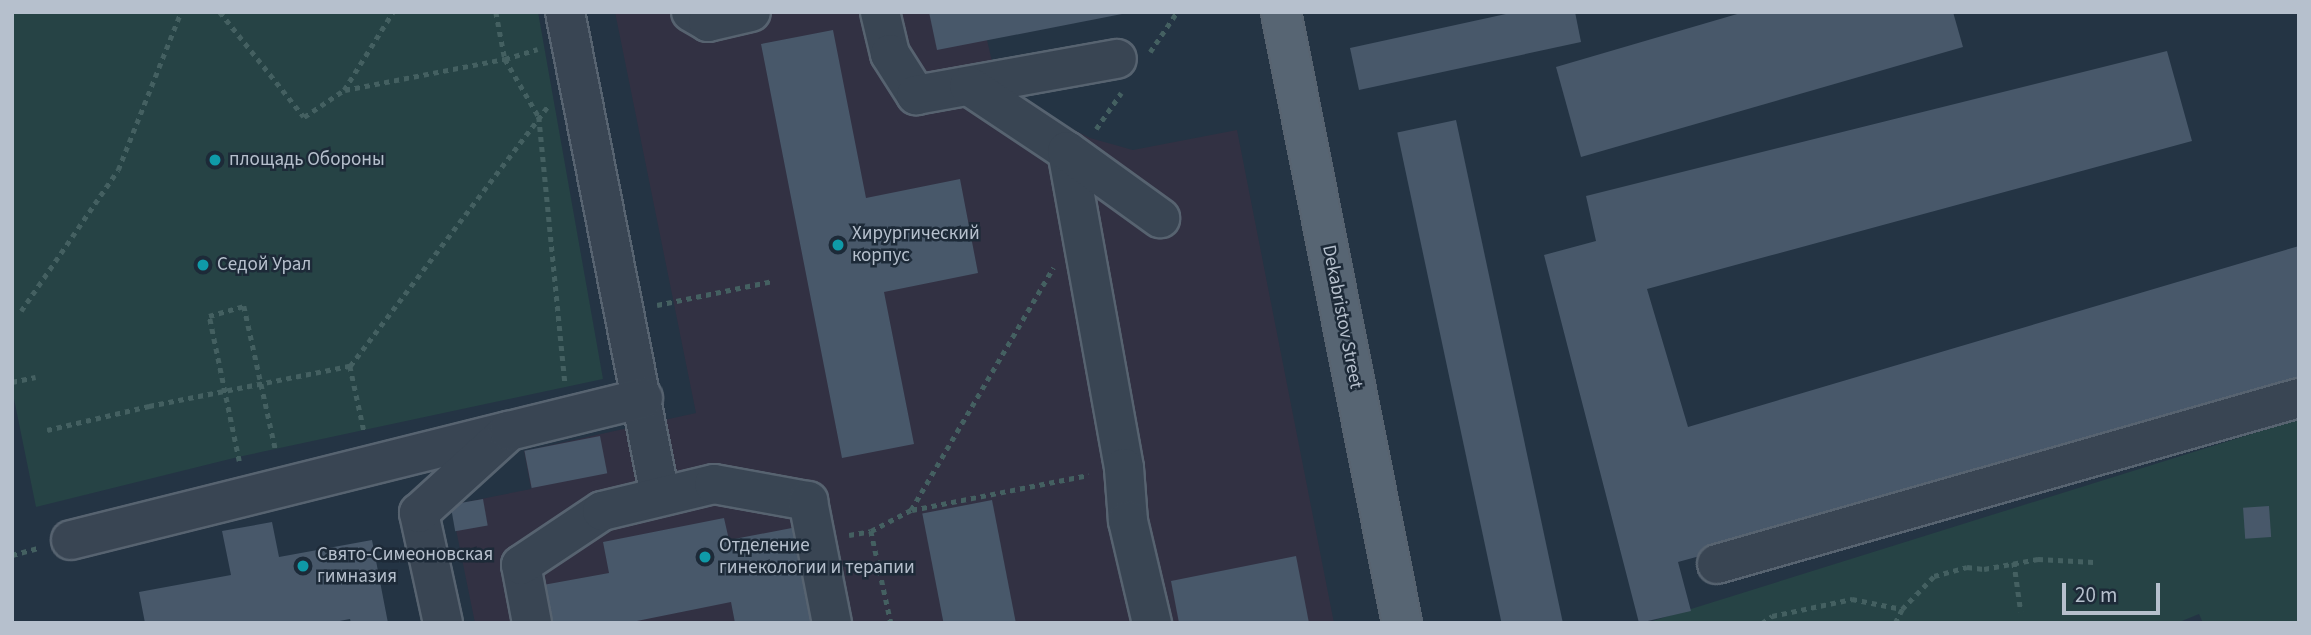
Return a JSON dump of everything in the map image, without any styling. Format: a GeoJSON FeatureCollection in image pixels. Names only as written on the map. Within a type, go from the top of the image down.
{"type":"FeatureCollection","features":[{"type":"Feature","properties":{"kind":"main road","name":"Dekabristov Street"},"geometry":{"type":"LineString","coordinates":[[1281,12],[1402,623]]}},
{"type":"Feature","properties":{"kind":"street"},"geometry":{"type":"LineString","coordinates":[[691,12],[708,22],[751,12]]}},
{"type":"Feature","properties":{"kind":"street"},"geometry":{"type":"LineString","coordinates":[[880,12],[890,54],[916,95],[970,86],[1128,70]]}},
{"type":"Feature","properties":{"kind":"street"},"geometry":{"type":"LineString","coordinates":[[570,42],[643,398],[660,496]]}},
{"type":"Feature","properties":{"kind":"street"},"geometry":{"type":"LineString","coordinates":[[970,86],[1075,156],[1160,218]]}},
{"type":"Feature","properties":{"kind":"street"},"geometry":{"type":"LineString","coordinates":[[1075,156],[1079,222],[1124,468],[1128,521],[1152,623]]}},
{"type":"Feature","properties":{"kind":"street"},"geometry":{"type":"LineString","coordinates":[[71,540],[643,398]]}},
{"type":"Feature","properties":{"kind":"street"},"geometry":{"type":"LineString","coordinates":[[1717,564],[2299,398]]}},
{"type":"Feature","properties":{"kind":"street"},"geometry":{"type":"LineString","coordinates":[[443,623],[419,513],[509,431]]}},
{"type":"Feature","properties":{"kind":"street"},"geometry":{"type":"LineString","coordinates":[[533,623],[521,565],[602,511],[714,484],[808,501],[832,623]]}},
{"type":"Feature","properties":{"kind":"path"},"geometry":{"type":"LineString","coordinates":[[21,311],[118,170],[181,12]]}},
{"type":"Feature","properties":{"kind":"path"},"geometry":{"type":"LineString","coordinates":[[220,12],[304,117],[344,90],[505,59],[570,42]]}},
{"type":"Feature","properties":{"kind":"path"},"geometry":{"type":"LineString","coordinates":[[344,90],[394,12]]}},
{"type":"Feature","properties":{"kind":"path"},"geometry":{"type":"LineString","coordinates":[[496,12],[505,59],[539,117],[568,417]]}},
{"type":"Feature","properties":{"kind":"path"},"geometry":{"type":"LineString","coordinates":[[1075,156],[1090,138],[1128,70],[1178,12]]}},
{"type":"Feature","properties":{"kind":"path"},"geometry":{"type":"LineString","coordinates":[[47,430],[350,366],[539,117],[570,42]]}},
{"type":"Feature","properties":{"kind":"path"},"geometry":{"type":"LineString","coordinates":[[911,510],[1079,222]]}},
{"type":"Feature","properties":{"kind":"path"},"geometry":{"type":"LineString","coordinates":[[646,308],[773,281]]}},
{"type":"Feature","properties":{"kind":"path"},"geometry":{"type":"LineString","coordinates":[[246,496],[209,316],[244,306],[282,488]]}},
{"type":"Feature","properties":{"kind":"path"},"geometry":{"type":"LineString","coordinates":[[350,366],[371,466]]}},
{"type":"Feature","properties":{"kind":"path"},"geometry":{"type":"LineString","coordinates":[[12,382],[35,377]]}},
{"type":"Feature","properties":{"kind":"path"},"geometry":{"type":"LineString","coordinates":[[817,542],[871,531],[911,510],[1124,468]]}},
{"type":"Feature","properties":{"kind":"path"},"geometry":{"type":"LineString","coordinates":[[871,531],[891,623]]}},
{"type":"Feature","properties":{"kind":"path"},"geometry":{"type":"LineString","coordinates":[[1895,623],[1902,609],[1934,576],[1966,567],[1984,569],[2038,559],[2094,562]]}},
{"type":"Feature","properties":{"kind":"path"},"geometry":{"type":"LineString","coordinates":[[2014,562],[2021,612]]}},
{"type":"Feature","properties":{"kind":"path"},"geometry":{"type":"LineString","coordinates":[[1762,623],[1772,616],[1852,599],[1902,609]]}},
{"type":"Feature","properties":{"kind":"shaded area"},"geometry":{"type":"Polygon","coordinates":[[[615,12],[1128,12],[987,40],[999,91],[1090,138],[1133,150],[1237,130],[1334,623],[475,623],[451,505],[531,489],[524,451],[696,413],[615,12]]]}},
{"type":"Feature","properties":{"kind":"green space"},"geometry":{"type":"Polygon","coordinates":[[[12,12],[538,12],[603,379],[238,457],[36,507],[12,389],[12,12]]]}},
{"type":"Feature","properties":{"kind":"green space"},"geometry":{"type":"Polygon","coordinates":[[[2299,419],[2299,623],[2203,623],[2199,614],[2177,623],[1646,623],[2299,419]]]}},
{"type":"Feature","properties":{"kind":"building"},"geometry":{"type":"Polygon","coordinates":[[[929,12],[1122,12],[1122,14],[937,50],[929,12]]]}},
{"type":"Feature","properties":{"kind":"building"},"geometry":{"type":"Polygon","coordinates":[[[1515,12],[1575,12],[1581,42],[1359,90],[1350,48],[1515,12]]]}},
{"type":"Feature","properties":{"kind":"building"},"geometry":{"type":"Polygon","coordinates":[[[1744,12],[1953,12],[1963,47],[1581,157],[1556,67],[1744,12]]]}},
{"type":"Feature","properties":{"kind":"building","name":"Хирургический корпус"},"geometry":{"type":"Polygon","coordinates":[[[833,30],[866,198],[960,179],[978,273],[884,292],[914,444],[842,458],[761,44],[833,30]]]}},
{"type":"Feature","properties":{"kind":"building"},"geometry":{"type":"Polygon","coordinates":[[[2167,51],[2192,141],[1647,289],[1688,427],[2299,246],[2299,391],[1678,562],[1691,611],[1639,623],[1544,255],[1596,241],[1586,196],[2167,51]]]}},
{"type":"Feature","properties":{"kind":"building"},"geometry":{"type":"Polygon","coordinates":[[[1456,120],[1563,623],[1502,623],[1397,132],[1456,120]]]}},
{"type":"Feature","properties":{"kind":"building"},"geometry":{"type":"Polygon","coordinates":[[[600,436],[607,473],[532,488],[524,451],[600,436]]]}},
{"type":"Feature","properties":{"kind":"building"},"geometry":{"type":"Polygon","coordinates":[[[483,499],[488,526],[455,531],[451,505],[483,499]]]}},
{"type":"Feature","properties":{"kind":"building"},"geometry":{"type":"Polygon","coordinates":[[[992,500],[1016,623],[944,623],[922,514],[992,500]]]}},
{"type":"Feature","properties":{"kind":"building"},"geometry":{"type":"Polygon","coordinates":[[[2269,506],[2271,537],[2245,539],[2243,508],[2269,506]]]}},
{"type":"Feature","properties":{"kind":"building","name":"Отделение гинекологии и терапии"},"geometry":{"type":"Polygon","coordinates":[[[724,518],[729,540],[797,527],[816,623],[735,623],[731,602],[627,623],[550,623],[543,585],[609,573],[603,542],[724,518]]]}},
{"type":"Feature","properties":{"kind":"building","name":"Свято-Симеоновская гимназия"},"geometry":{"type":"Polygon","coordinates":[[[272,522],[279,557],[372,540],[388,623],[351,623],[350,619],[329,623],[145,623],[139,592],[231,575],[222,531],[272,522]]]}},
{"type":"Feature","properties":{"kind":"building"},"geometry":{"type":"Polygon","coordinates":[[[1296,556],[1309,623],[1179,623],[1171,581],[1296,556]]]}},
{"type":"Feature","properties":{"kind":"place","name":"площадь Обороны"},"geometry":{"type":"Point","coordinates":[215,160]}},
{"type":"Feature","properties":{"kind":"place","name":"Хирургический корпус"},"geometry":{"type":"Point","coordinates":[838,245]}},
{"type":"Feature","properties":{"kind":"place","name":"Седой Урал"},"geometry":{"type":"Point","coordinates":[203,265]}},
{"type":"Feature","properties":{"kind":"place","name":"Отделение гинекологии и терапии"},"geometry":{"type":"Point","coordinates":[705,557]}},
{"type":"Feature","properties":{"kind":"place","name":"Свято-Симеоновская гимназия"},"geometry":{"type":"Point","coordinates":[303,566]}}]}
